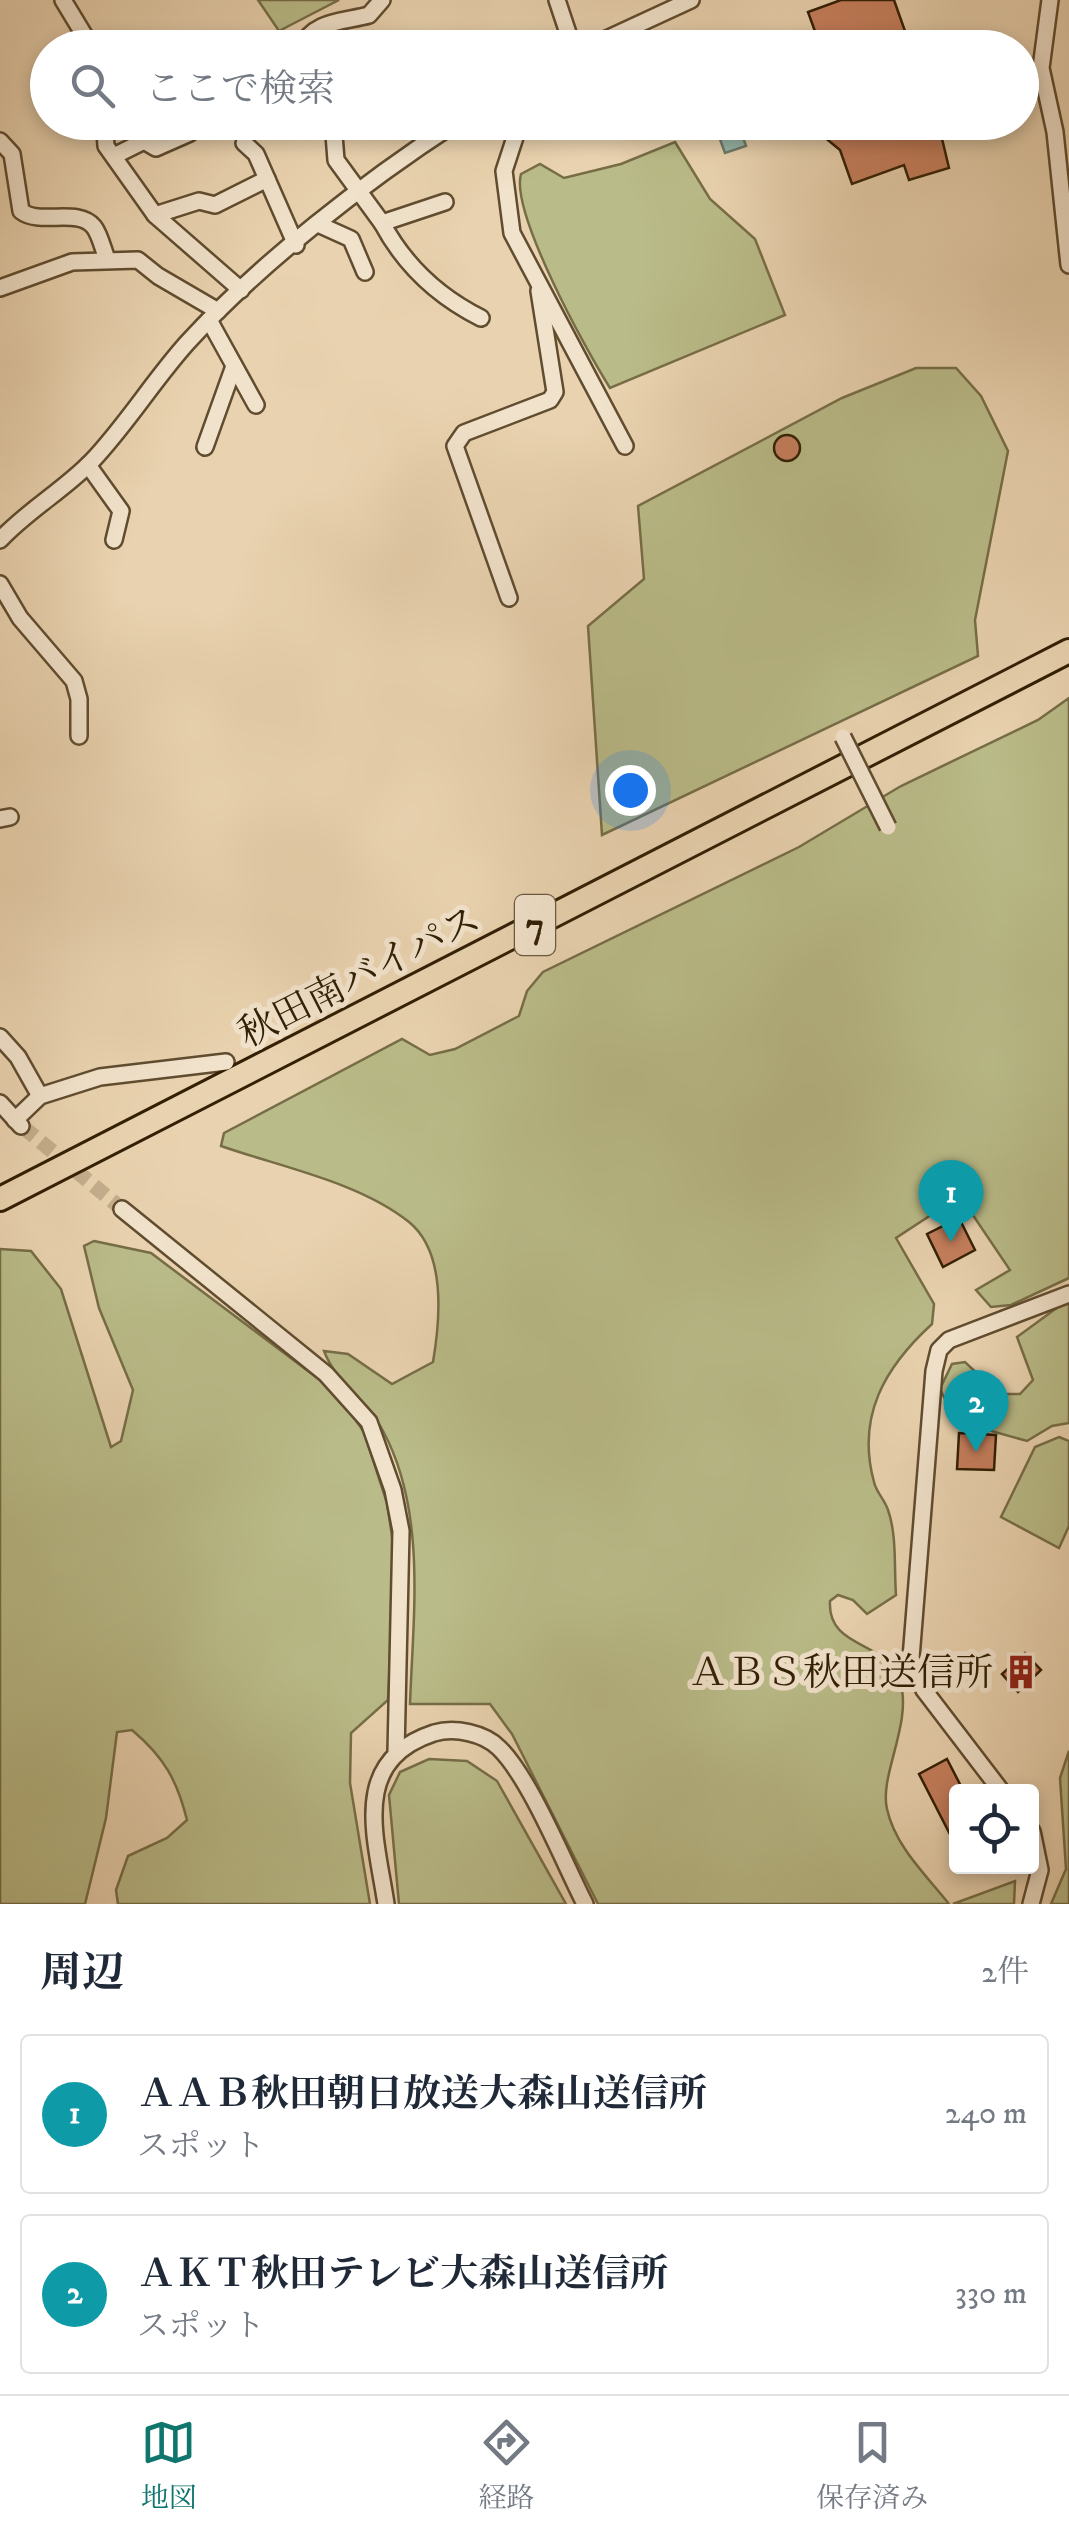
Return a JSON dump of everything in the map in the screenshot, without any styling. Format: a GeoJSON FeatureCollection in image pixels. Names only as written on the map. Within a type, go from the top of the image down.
{"type":"FeatureCollection","features":[{"type":"Feature","properties":{"kind":"highway","name":"秋田南バイパス"},"geometry":{"type":"LineString","coordinates":[[0,1199],[1069,651]]}},
{"type":"Feature","properties":{"kind":"street"},"geometry":{"type":"LineString","coordinates":[[63,0],[81,30]]}},
{"type":"Feature","properties":{"kind":"street"},"geometry":{"type":"LineString","coordinates":[[316,30],[328,23],[369,15],[382,0]]}},
{"type":"Feature","properties":{"kind":"street"},"geometry":{"type":"LineString","coordinates":[[556,0],[567,30]]}},
{"type":"Feature","properties":{"kind":"street"},"geometry":{"type":"LineString","coordinates":[[626,30],[691,0]]}},
{"type":"Feature","properties":{"kind":"street"},"geometry":{"type":"LineString","coordinates":[[1050,0],[1041,68],[1056,132],[1069,264]]}},
{"type":"Feature","properties":{"kind":"street"},"geometry":{"type":"LineString","coordinates":[[0,140],[14,165],[8,197],[25,216],[82,219],[93,226],[107,259]]}},
{"type":"Feature","properties":{"kind":"street"},"geometry":{"type":"LineString","coordinates":[[108,140],[114,156],[155,215],[241,290]]}},
{"type":"Feature","properties":{"kind":"street"},"geometry":{"type":"LineString","coordinates":[[114,156],[144,141],[156,148],[174,140]]}},
{"type":"Feature","properties":{"kind":"street"},"geometry":{"type":"LineString","coordinates":[[334,140],[336,160],[382,222],[401,258],[454,305],[481,318]]}},
{"type":"Feature","properties":{"kind":"street"},"geometry":{"type":"LineString","coordinates":[[0,540],[27,512],[88,465],[214,316],[241,290],[359,193],[432,140]]}},
{"type":"Feature","properties":{"kind":"street"},"geometry":{"type":"LineString","coordinates":[[514,140],[504,171],[504,200],[512,234],[539,291],[626,446]]}},
{"type":"Feature","properties":{"kind":"street"},"geometry":{"type":"LineString","coordinates":[[244,143],[256,154],[296,244]]}},
{"type":"Feature","properties":{"kind":"street"},"geometry":{"type":"LineString","coordinates":[[155,215],[199,201],[216,205],[267,179]]}},
{"type":"Feature","properties":{"kind":"street"},"geometry":{"type":"LineString","coordinates":[[382,222],[445,202]]}},
{"type":"Feature","properties":{"kind":"street"},"geometry":{"type":"LineString","coordinates":[[320,225],[350,239],[364,272]]}},
{"type":"Feature","properties":{"kind":"street"},"geometry":{"type":"LineString","coordinates":[[0,288],[34,272],[107,259],[138,260],[214,316],[234,366],[256,405]]}},
{"type":"Feature","properties":{"kind":"street"},"geometry":{"type":"LineString","coordinates":[[508,598],[455,446],[464,432],[550,400],[555,392],[539,291]]}},
{"type":"Feature","properties":{"kind":"street"},"geometry":{"type":"LineString","coordinates":[[205,447],[234,366]]}},
{"type":"Feature","properties":{"kind":"street"},"geometry":{"type":"LineString","coordinates":[[88,465],[121,510],[114,540]]}},
{"type":"Feature","properties":{"kind":"street"},"geometry":{"type":"LineString","coordinates":[[0,584],[20,618],[74,681],[79,699],[79,736]]}},
{"type":"Feature","properties":{"kind":"street"},"geometry":{"type":"LineString","coordinates":[[843,737],[888,828]]}},
{"type":"Feature","properties":{"kind":"street"},"geometry":{"type":"LineString","coordinates":[[0,1037],[18,1056],[40,1096]]}},
{"type":"Feature","properties":{"kind":"street"},"geometry":{"type":"LineString","coordinates":[[0,1103],[19,1124],[40,1096],[114,1074],[226,1062]]}},
{"type":"Feature","properties":{"kind":"street"},"geometry":{"type":"LineString","coordinates":[[122,1209],[326,1374],[369,1422],[393,1490],[401,1530],[396,1752]]}},
{"type":"Feature","properties":{"kind":"street"},"geometry":{"type":"LineString","coordinates":[[996,1784],[924,1690],[912,1658],[934,1370],[939,1350],[949,1340],[1069,1294]]}},
{"type":"Feature","properties":{"kind":"street"},"geometry":{"type":"LineString","coordinates":[[386,1904],[372,1810],[382,1772],[396,1752],[448,1731],[480,1737],[496,1745],[510,1761],[585,1904]]}},
{"type":"Feature","properties":{"kind":"street"},"geometry":{"type":"LineString","coordinates":[[1031,1904],[1039,1874]]}},
{"type":"Feature","properties":{"kind":"green space"},"geometry":{"type":"Polygon","coordinates":[[[258,0],[339,0],[281,30],[258,0]]]}},
{"type":"Feature","properties":{"kind":"green space"},"geometry":{"type":"Polygon","coordinates":[[[675,142],[710,199],[755,239],[785,315],[610,388],[538,249],[521,193],[521,174],[540,164],[564,178],[621,164],[675,142]]]}},
{"type":"Feature","properties":{"kind":"green space"},"geometry":{"type":"Polygon","coordinates":[[[916,368],[956,368],[981,396],[1008,451],[975,620],[978,656],[602,835],[588,626],[644,579],[638,506],[842,398],[916,368]]]}},
{"type":"Feature","properties":{"kind":"green space"},"geometry":{"type":"Polygon","coordinates":[[[1069,698],[1069,1278],[1011,1305],[991,1307],[976,1290],[1010,1270],[960,1196],[896,1238],[934,1304],[932,1324],[888,1375],[872,1414],[869,1436],[874,1482],[887,1506],[893,1530],[896,1595],[867,1614],[853,1600],[838,1595],[830,1601],[838,1628],[884,1658],[900,1681],[902,1714],[887,1781],[887,1809],[904,1848],[949,1904],[598,1904],[512,1734],[490,1704],[410,1704],[414,1565],[406,1495],[383,1431],[336,1373],[324,1351],[348,1354],[392,1384],[433,1362],[439,1308],[430,1251],[409,1222],[389,1208],[319,1177],[221,1146],[224,1133],[402,1039],[430,1055],[455,1049],[519,1016],[527,991],[543,972],[799,847],[901,786],[1038,720],[1069,698]]]}},
{"type":"Feature","properties":{"kind":"green space"},"geometry":{"type":"Polygon","coordinates":[[[94,1241],[151,1253],[336,1392],[364,1432],[387,1503],[395,1556],[388,1700],[351,1733],[350,1783],[370,1904],[118,1904],[116,1890],[128,1856],[167,1838],[187,1820],[168,1770],[132,1730],[117,1732],[106,1818],[85,1904],[0,1904],[0,1249],[31,1251],[61,1289],[111,1447],[121,1441],[133,1390],[99,1308],[84,1246],[94,1241]]]}},
{"type":"Feature","properties":{"kind":"green space"},"geometry":{"type":"Polygon","coordinates":[[[1069,1299],[1069,1423],[1052,1426],[1027,1441],[956,1421],[940,1389],[952,1364],[965,1362],[999,1394],[1020,1394],[1033,1380],[1017,1337],[1069,1299]]]}},
{"type":"Feature","properties":{"kind":"green space"},"geometry":{"type":"Polygon","coordinates":[[[1059,1437],[1069,1441],[1069,1526],[1059,1548],[1001,1517],[1035,1447],[1059,1437]]]}},
{"type":"Feature","properties":{"kind":"green space"},"geometry":{"type":"Polygon","coordinates":[[[1069,1751],[1069,1904],[1051,1904],[1066,1869],[1060,1778],[1069,1751]]]}},
{"type":"Feature","properties":{"kind":"green space"},"geometry":{"type":"Polygon","coordinates":[[[429,1759],[467,1761],[497,1781],[566,1904],[399,1904],[389,1795],[400,1772],[429,1759]]]}},
{"type":"Feature","properties":{"kind":"green space"},"geometry":{"type":"Polygon","coordinates":[[[1015,1881],[1014,1904],[953,1904],[1015,1881]]]}},
{"type":"Feature","properties":{"kind":"water"},"geometry":{"type":"Polygon","coordinates":[[[720,140],[744,140],[746,146],[725,153],[720,140]]]}},
{"type":"Feature","properties":{"kind":"building"},"geometry":{"type":"Polygon","coordinates":[[[841,0],[894,0],[905,30],[814,30],[808,12],[841,0]]]}},
{"type":"Feature","properties":{"kind":"building"},"geometry":{"type":"Polygon","coordinates":[[[828,140],[942,140],[949,168],[909,180],[904,165],[852,184],[840,150],[828,140]]]}},
{"type":"Feature","properties":{"kind":"building"},"geometry":{"type":"Polygon","coordinates":[[[787,435],[796,439],[800,448],[796,457],[787,461],[778,457],[774,448],[778,439],[787,435]]]}},
{"type":"Feature","properties":{"kind":"building"},"geometry":{"type":"Polygon","coordinates":[[[959,1218],[975,1250],[943,1267],[927,1234],[959,1218]]]}},
{"type":"Feature","properties":{"kind":"building"},"geometry":{"type":"Polygon","coordinates":[[[959,1433],[996,1435],[994,1470],[957,1469],[959,1433]]]}},
{"type":"Feature","properties":{"kind":"building","name":"ＡＢＳ秋田送信所"},"geometry":{"type":"Polygon","coordinates":[[[1025,1653],[1041,1670],[1018,1692],[1002,1674],[1025,1653]]]}},
{"type":"Feature","properties":{"kind":"building"},"geometry":{"type":"Polygon","coordinates":[[[947,1759],[960,1784],[949,1784],[949,1832],[919,1774],[947,1759]]]}},
{"type":"Feature","properties":{"kind":"tunnel"},"geometry":{"type":"LineString","coordinates":[[23,1127],[122,1209]]}},
{"type":"Feature","properties":{"kind":"place","name":"ＡＡＢ秋田朝日放送大森山送信所"},"geometry":{"type":"Point","coordinates":[951,1242]}},
{"type":"Feature","properties":{"kind":"place","name":"ＡＫＴ秋田テレビ大森山送信所"},"geometry":{"type":"Point","coordinates":[976,1452]}},
{"type":"Feature","properties":{"kind":"place","name":"ＡＢＳ秋田送信所"},"geometry":{"type":"Point","coordinates":[1021,1672]}}]}
